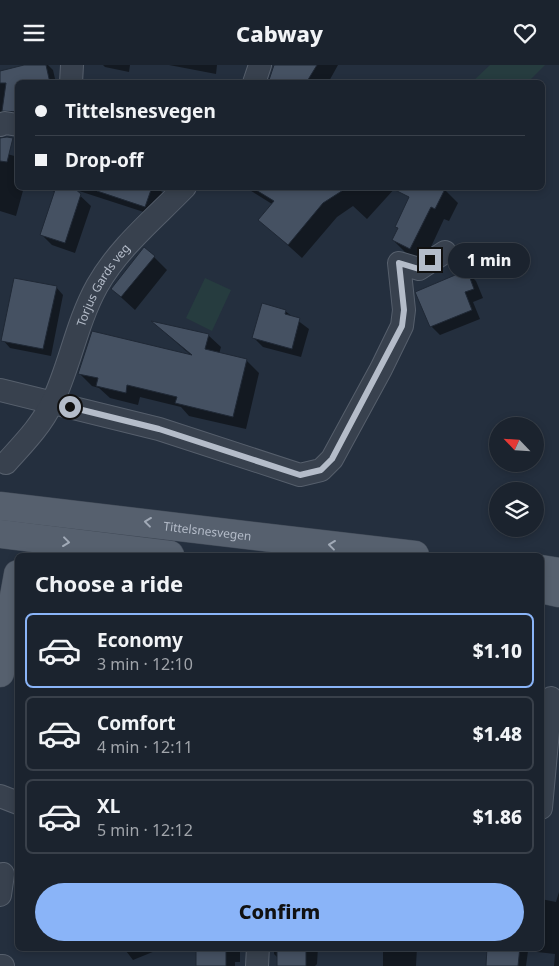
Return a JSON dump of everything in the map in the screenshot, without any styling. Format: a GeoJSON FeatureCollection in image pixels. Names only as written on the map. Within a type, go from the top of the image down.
{"type":"FeatureCollection","features":[{"type":"Feature","properties":{"kind":"main road"},"geometry":{"type":"LineString","coordinates":[[10,507],[11,540],[149,553]]}},
{"type":"Feature","properties":{"kind":"main road","name":"Tittelsnesvegen"},"geometry":{"type":"LineString","coordinates":[[10,507],[398,553]]}},
{"type":"Feature","properties":{"kind":"main road"},"geometry":{"type":"LineString","coordinates":[[544,569],[559,571]]}},
{"type":"Feature","properties":{"kind":"main road"},"geometry":{"type":"LineString","coordinates":[[544,590],[559,593]]}},
{"type":"Feature","properties":{"kind":"main road"},"geometry":{"type":"LineString","coordinates":[[0,673],[15,591]]}},
{"type":"Feature","properties":{"kind":"street"},"geometry":{"type":"LineString","coordinates":[[71,80],[72,65]]}},
{"type":"Feature","properties":{"kind":"street"},"geometry":{"type":"LineString","coordinates":[[255,80],[260,65]]}},
{"type":"Feature","properties":{"kind":"street"},"geometry":{"type":"LineString","coordinates":[[0,125],[5,123],[15,125]]}},
{"type":"Feature","properties":{"kind":"street","name":"Torjus Gards veg"},"geometry":{"type":"LineString","coordinates":[[6,463],[36,430],[52,403],[77,332],[98,285],[123,249],[182,190]]}},
{"type":"Feature","properties":{"kind":"street"},"geometry":{"type":"LineString","coordinates":[[0,390],[159,429],[300,475],[321,470],[332,459],[396,342],[404,318],[399,263],[419,269],[445,252]]}},
{"type":"Feature","properties":{"kind":"street"},"geometry":{"type":"LineString","coordinates":[[544,771],[550,698]]}},
{"type":"Feature","properties":{"kind":"street"},"geometry":{"type":"LineString","coordinates":[[0,796],[15,802]]}},
{"type":"Feature","properties":{"kind":"street"},"geometry":{"type":"LineString","coordinates":[[257,966],[258,951]]}},
{"type":"Feature","properties":{"kind":"green space"},"geometry":{"type":"Polygon","coordinates":[[[490,65],[545,65],[530,80],[474,80],[490,65]]]}},
{"type":"Feature","properties":{"kind":"green space"},"geometry":{"type":"Polygon","coordinates":[[[205,278],[231,290],[212,331],[186,318],[205,278]]]}},
{"type":"Feature","properties":{"kind":"building"},"geometry":{"type":"Polygon","coordinates":[[[24,65],[46,65],[49,80],[15,80],[15,112],[2,111],[6,83],[0,83],[0,71],[24,65]]]}},
{"type":"Feature","properties":{"kind":"building"},"geometry":{"type":"Polygon","coordinates":[[[274,65],[317,65],[308,80],[269,80],[274,65]]]}},
{"type":"Feature","properties":{"kind":"building"},"geometry":{"type":"Polygon","coordinates":[[[0,138],[13,138],[7,162],[0,161],[0,138]]]}},
{"type":"Feature","properties":{"kind":"building"},"geometry":{"type":"Polygon","coordinates":[[[55,190],[76,190],[81,194],[65,243],[40,235],[55,190]]]}},
{"type":"Feature","properties":{"kind":"building"},"geometry":{"type":"Polygon","coordinates":[[[97,190],[151,190],[145,207],[97,190]]]}},
{"type":"Feature","properties":{"kind":"building"},"geometry":{"type":"Polygon","coordinates":[[[256,190],[343,190],[323,203],[288,245],[258,220],[274,201],[256,190]]]}},
{"type":"Feature","properties":{"kind":"building"},"geometry":{"type":"Polygon","coordinates":[[[395,190],[444,190],[435,209],[431,207],[410,249],[392,240],[398,228],[395,227],[409,197],[395,190]]]}},
{"type":"Feature","properties":{"kind":"building"},"geometry":{"type":"Polygon","coordinates":[[[144,247],[155,256],[121,297],[111,289],[144,247]]]}},
{"type":"Feature","properties":{"kind":"building"},"geometry":{"type":"Polygon","coordinates":[[[467,270],[474,289],[465,292],[472,310],[430,327],[415,292],[467,270]]]}},
{"type":"Feature","properties":{"kind":"building"},"geometry":{"type":"Polygon","coordinates":[[[14,278],[57,286],[43,349],[1,341],[14,278]]]}},
{"type":"Feature","properties":{"kind":"building"},"geometry":{"type":"Polygon","coordinates":[[[262,303],[286,310],[285,314],[300,318],[292,349],[252,338],[262,303]]]}},
{"type":"Feature","properties":{"kind":"building"},"geometry":{"type":"Polygon","coordinates":[[[151,321],[209,334],[205,349],[247,359],[233,417],[175,403],[177,397],[127,385],[126,393],[96,386],[98,378],[78,374],[92,331],[192,355],[151,321]]]}},
{"type":"Feature","properties":{"kind":"building"},"geometry":{"type":"Polygon","coordinates":[[[196,951],[226,951],[226,966],[196,966],[196,951]]]}},
{"type":"Feature","properties":{"kind":"building"},"geometry":{"type":"Polygon","coordinates":[[[277,951],[306,951],[306,966],[277,966],[277,951]]]}},
{"type":"Feature","properties":{"kind":"building"},"geometry":{"type":"Polygon","coordinates":[[[487,951],[520,951],[518,966],[486,966],[487,951]]]}},
{"type":"Feature","properties":{"kind":"route"},"geometry":{"type":"LineString","coordinates":[[70,407],[159,429],[300,475],[321,470],[327,466],[339,449],[396,342],[404,318],[399,263],[419,269],[430,260]]}}]}
